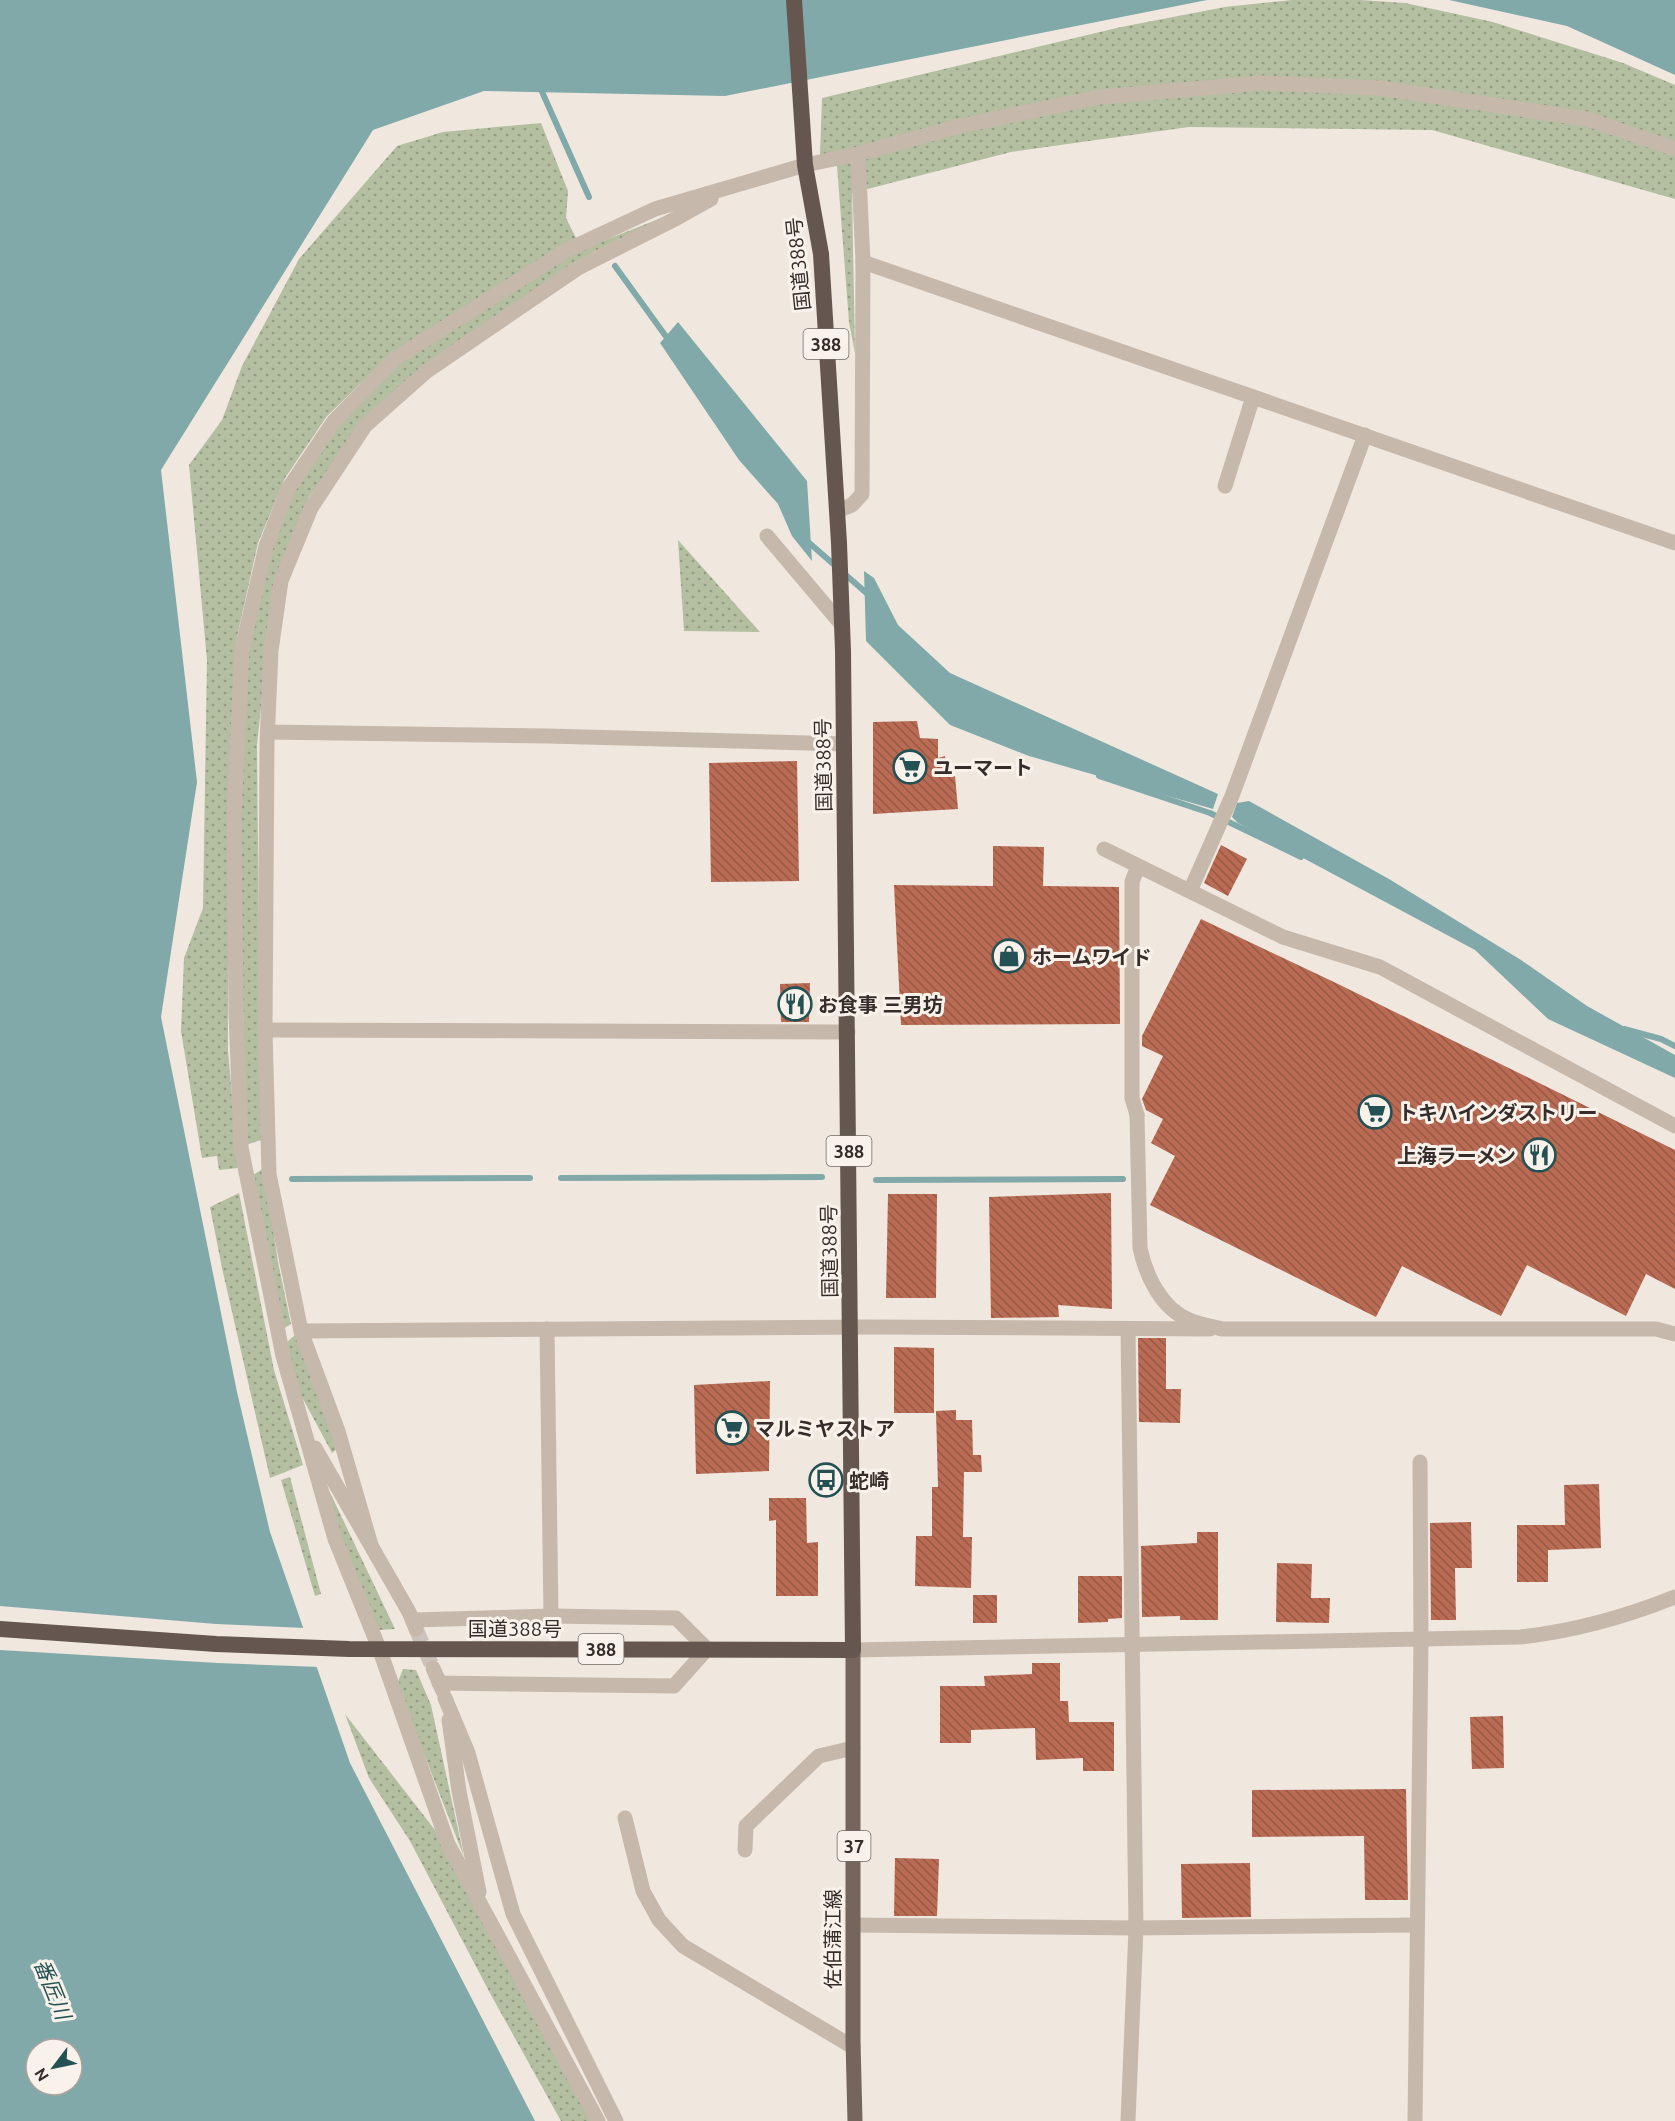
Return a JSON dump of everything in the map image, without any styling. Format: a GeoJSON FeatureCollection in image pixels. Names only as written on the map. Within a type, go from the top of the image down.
{"type":"FeatureCollection","features":[{"type":"Feature","properties":{"kind":"highway","name":"国道388号"},"geometry":{"type":"LineString","coordinates":[[0,1629],[216,1644],[349,1649],[853,1650],[848,1032],[841,593],[821,254],[805,165],[794,0]]}},
{"type":"Feature","properties":{"kind":"main road","name":"佐伯蒲江線"},"geometry":{"type":"LineString","coordinates":[[853,1650],[855,2121]]}},
{"type":"Feature","properties":{"kind":"street"},"geometry":{"type":"LineString","coordinates":[[598,2121],[448,1844],[378,1648],[335,1539],[284,1356],[242,1147],[236,1013],[234,815],[242,649],[266,546],[288,489],[334,421],[396,358],[567,250],[655,209],[805,165],[858,154],[960,126],[1100,97],[1262,83],[1380,88],[1587,119],[1675,149]]}},
{"type":"Feature","properties":{"kind":"street"},"geometry":{"type":"LineString","coordinates":[[837,511],[852,505],[862,494],[863,262],[858,154]]}},
{"type":"Feature","properties":{"kind":"street"},"geometry":{"type":"LineString","coordinates":[[371,1545],[338,1431],[301,1331],[269,1174],[265,1030],[268,732],[271,651],[281,581],[311,508],[365,426],[427,371],[578,268],[677,218],[734,186]]}},
{"type":"Feature","properties":{"kind":"street"},"geometry":{"type":"LineString","coordinates":[[863,262],[1675,543]]}},
{"type":"Feature","properties":{"kind":"street"},"geometry":{"type":"LineString","coordinates":[[1225,486],[1254,397]]}},
{"type":"Feature","properties":{"kind":"street"},"geometry":{"type":"LineString","coordinates":[[1190,891],[1232,796],[1365,435]]}},
{"type":"Feature","properties":{"kind":"street"},"geometry":{"type":"LineString","coordinates":[[767,536],[842,625]]}},
{"type":"Feature","properties":{"kind":"street"},"geometry":{"type":"LineString","coordinates":[[268,732],[547,736],[844,744]]}},
{"type":"Feature","properties":{"kind":"street"},"geometry":{"type":"LineString","coordinates":[[1104,849],[1283,937],[1380,967],[1675,1126]]}},
{"type":"Feature","properties":{"kind":"street"},"geometry":{"type":"LineString","coordinates":[[1138,866],[1132,882],[1132,1098],[1137,1115],[1140,1248],[1144,1268],[1152,1284],[1174,1311],[1187,1320],[1222,1329]]}},
{"type":"Feature","properties":{"kind":"street"},"geometry":{"type":"LineString","coordinates":[[265,1030],[848,1032]]}},
{"type":"Feature","properties":{"kind":"street"},"geometry":{"type":"LineString","coordinates":[[301,1331],[851,1328],[1656,1329],[1675,1334]]}},
{"type":"Feature","properties":{"kind":"street"},"geometry":{"type":"LineString","coordinates":[[547,1329],[551,1616]]}},
{"type":"Feature","properties":{"kind":"street"},"geometry":{"type":"LineString","coordinates":[[1128,1329],[1136,1928],[1128,2121]]}},
{"type":"Feature","properties":{"kind":"street"},"geometry":{"type":"LineString","coordinates":[[303,1427],[414,1624],[551,1616],[676,1618],[706,1649],[674,1686],[439,1683]]}},
{"type":"Feature","properties":{"kind":"street"},"geometry":{"type":"LineString","coordinates":[[1415,2121],[1421,1641],[1420,1462]]}},
{"type":"Feature","properties":{"kind":"street"},"geometry":{"type":"LineString","coordinates":[[853,1650],[1421,1641],[1521,1637],[1556,1633],[1616,1618],[1675,1597]]}},
{"type":"Feature","properties":{"kind":"street"},"geometry":{"type":"LineString","coordinates":[[432,1668],[468,1753],[513,1914],[616,2121]]}},
{"type":"Feature","properties":{"kind":"street"},"geometry":{"type":"LineString","coordinates":[[446,1698],[459,1791],[481,1906]]}},
{"type":"Feature","properties":{"kind":"street"},"geometry":{"type":"LineString","coordinates":[[745,1850],[746,1826],[819,1756],[854,1748]]}},
{"type":"Feature","properties":{"kind":"street"},"geometry":{"type":"LineString","coordinates":[[625,1818],[643,1891],[659,1920],[683,1946],[854,2048]]}},
{"type":"Feature","properties":{"kind":"street"},"geometry":{"type":"LineString","coordinates":[[854,1925],[1136,1928],[1416,1925]]}},
{"type":"Feature","properties":{"kind":"green space"},"geometry":{"type":"Polygon","coordinates":[[[1292,0],[1360,0],[1405,3],[1493,22],[1623,63],[1675,85],[1675,199],[1432,130],[1189,127],[1011,152],[852,193],[855,353],[849,322],[837,166],[820,155],[822,98],[1121,27],[1225,7],[1292,0]]]}},
{"type":"Feature","properties":{"kind":"green space"},"geometry":{"type":"Polygon","coordinates":[[[541,123],[568,191],[566,218],[576,238],[387,358],[327,416],[285,478],[258,543],[237,637],[228,798],[228,1050],[238,1168],[219,1170],[217,1156],[202,1158],[181,1031],[184,958],[203,908],[207,660],[189,465],[222,420],[242,366],[299,259],[397,146],[443,132],[541,123]]]}},
{"type":"Feature","properties":{"kind":"green space"},"geometry":{"type":"Polygon","coordinates":[[[674,213],[595,251],[458,341],[366,420],[309,497],[271,615],[257,745],[261,1140],[246,1145],[239,817],[248,646],[271,551],[291,493],[339,424],[403,359],[570,254],[674,213]]]}},
{"type":"Feature","properties":{"kind":"green space"},"geometry":{"type":"Polygon","coordinates":[[[678,540],[760,632],[684,631],[678,540]]]}},
{"type":"Feature","properties":{"kind":"green space"},"geometry":{"type":"Polygon","coordinates":[[[264,1168],[278,1262],[291,1324],[283,1329],[250,1177],[264,1168]]]}},
{"type":"Feature","properties":{"kind":"green space"},"geometry":{"type":"Polygon","coordinates":[[[239,1193],[274,1370],[303,1465],[270,1478],[210,1207],[239,1193]]]}},
{"type":"Feature","properties":{"kind":"green space"},"geometry":{"type":"Polygon","coordinates":[[[296,1334],[338,1448],[332,1453],[295,1384],[285,1344],[296,1334]]]}},
{"type":"Feature","properties":{"kind":"green space"},"geometry":{"type":"Polygon","coordinates":[[[290,1477],[321,1594],[315,1596],[281,1480],[290,1477]]]}},
{"type":"Feature","properties":{"kind":"green space"},"geometry":{"type":"Polygon","coordinates":[[[325,1482],[395,1629],[379,1630],[338,1538],[325,1482]]]}},
{"type":"Feature","properties":{"kind":"green space"},"geometry":{"type":"Polygon","coordinates":[[[403,1669],[416,1670],[431,1705],[464,1857],[397,1684],[403,1669]]]}},
{"type":"Feature","properties":{"kind":"green space"},"geometry":{"type":"Polygon","coordinates":[[[345,1714],[435,1830],[597,2121],[561,2121],[491,1995],[410,1841],[369,1778],[345,1714]]]}},
{"type":"Feature","properties":{"kind":"water","name":"番匠川"},"geometry":{"type":"Polygon","coordinates":[[[0,0],[1207,0],[725,96],[484,91],[373,130],[161,470],[197,782],[161,1017],[237,1392],[270,1532],[350,1763],[535,2121],[0,2121],[0,0]]]}},
{"type":"Feature","properties":{"kind":"water"},"geometry":{"type":"Polygon","coordinates":[[[1449,0],[1675,0],[1675,75],[1567,26],[1449,0]]]}},
{"type":"Feature","properties":{"kind":"water"},"geometry":{"type":"Polygon","coordinates":[[[678,322],[807,481],[812,561],[792,536],[778,504],[739,460],[660,343],[678,322]]]}},
{"type":"Feature","properties":{"kind":"water"},"geometry":{"type":"Polygon","coordinates":[[[864,571],[874,578],[898,625],[950,673],[1218,794],[1213,809],[1029,756],[950,725],[866,641],[864,571]]]}},
{"type":"Feature","properties":{"kind":"water"},"geometry":{"type":"Polygon","coordinates":[[[1249,801],[1389,879],[1521,960],[1587,1006],[1675,1055],[1675,1078],[1548,1019],[1475,950],[1238,823],[1232,817],[1237,803],[1249,801]]]}},
{"type":"Feature","properties":{"kind":"pier"},"geometry":{"type":"Polygon","coordinates":[[[0,1606],[216,1624],[306,1628],[320,1667],[0,1650],[0,1606]]]}},
{"type":"Feature","properties":{"kind":"building","name":"ユーマート"},"geometry":{"type":"Polygon","coordinates":[[[917,721],[920,738],[938,739],[938,758],[945,756],[947,777],[955,776],[958,809],[873,814],[873,722],[917,721]]]}},
{"type":"Feature","properties":{"kind":"building"},"geometry":{"type":"Polygon","coordinates":[[[797,761],[799,881],[711,882],[709,763],[797,761]]]}},
{"type":"Feature","properties":{"kind":"building"},"geometry":{"type":"Polygon","coordinates":[[[1221,845],[1247,859],[1228,896],[1204,883],[1221,845]]]}},
{"type":"Feature","properties":{"kind":"building","name":"ホームワイド"},"geometry":{"type":"Polygon","coordinates":[[[993,846],[1044,847],[1043,886],[1119,887],[1120,1024],[901,1025],[894,885],[993,886],[993,846]]]}},
{"type":"Feature","properties":{"kind":"building","name":"トキハインダストリー"},"geometry":{"type":"Polygon","coordinates":[[[1201,919],[1675,1150],[1675,1289],[1646,1274],[1626,1316],[1527,1265],[1501,1316],[1402,1266],[1376,1317],[1150,1205],[1175,1156],[1151,1143],[1163,1119],[1146,1110],[1142,1099],[1163,1056],[1142,1046],[1142,1036],[1201,919]]]}},
{"type":"Feature","properties":{"kind":"building","name":"お食事 三男坊"},"geometry":{"type":"Polygon","coordinates":[[[810,983],[809,1022],[781,1022],[780,984],[810,983]]]}},
{"type":"Feature","properties":{"kind":"building"},"geometry":{"type":"Polygon","coordinates":[[[1111,1193],[1112,1309],[1058,1305],[1059,1317],[991,1318],[989,1197],[1111,1193]]]}},
{"type":"Feature","properties":{"kind":"building"},"geometry":{"type":"Polygon","coordinates":[[[888,1194],[937,1194],[936,1298],[886,1298],[888,1194]]]}},
{"type":"Feature","properties":{"kind":"building"},"geometry":{"type":"Polygon","coordinates":[[[1138,1338],[1166,1338],[1166,1389],[1181,1389],[1180,1423],[1139,1422],[1138,1338]]]}},
{"type":"Feature","properties":{"kind":"building"},"geometry":{"type":"Polygon","coordinates":[[[894,1347],[934,1348],[934,1413],[894,1413],[894,1347]]]}},
{"type":"Feature","properties":{"kind":"building","name":"マルミヤストア"},"geometry":{"type":"Polygon","coordinates":[[[770,1381],[769,1471],[696,1474],[694,1385],[770,1381]]]}},
{"type":"Feature","properties":{"kind":"building"},"geometry":{"type":"Polygon","coordinates":[[[956,1410],[956,1420],[972,1420],[973,1455],[981,1455],[982,1472],[964,1472],[963,1537],[972,1537],[971,1588],[915,1586],[916,1536],[932,1536],[932,1487],[938,1487],[936,1411],[956,1410]]]}},
{"type":"Feature","properties":{"kind":"building"},"geometry":{"type":"Polygon","coordinates":[[[1599,1484],[1601,1548],[1548,1550],[1548,1582],[1517,1582],[1517,1525],[1565,1525],[1564,1485],[1599,1484]]]}},
{"type":"Feature","properties":{"kind":"building"},"geometry":{"type":"Polygon","coordinates":[[[769,1498],[806,1498],[807,1543],[818,1542],[818,1596],[776,1596],[776,1520],[769,1521],[769,1498]]]}},
{"type":"Feature","properties":{"kind":"building"},"geometry":{"type":"Polygon","coordinates":[[[1471,1522],[1472,1568],[1455,1568],[1456,1620],[1431,1620],[1430,1523],[1471,1522]]]}},
{"type":"Feature","properties":{"kind":"building"},"geometry":{"type":"Polygon","coordinates":[[[1197,1532],[1218,1532],[1218,1620],[1180,1620],[1180,1616],[1142,1617],[1141,1546],[1197,1543],[1197,1532]]]}},
{"type":"Feature","properties":{"kind":"building"},"geometry":{"type":"Polygon","coordinates":[[[1277,1563],[1312,1564],[1311,1598],[1330,1598],[1329,1623],[1276,1622],[1277,1563]]]}},
{"type":"Feature","properties":{"kind":"building"},"geometry":{"type":"Polygon","coordinates":[[[1078,1576],[1122,1576],[1122,1618],[1108,1619],[1108,1622],[1078,1623],[1078,1576]]]}},
{"type":"Feature","properties":{"kind":"building"},"geometry":{"type":"Polygon","coordinates":[[[973,1595],[997,1595],[997,1623],[973,1623],[973,1595]]]}},
{"type":"Feature","properties":{"kind":"building"},"geometry":{"type":"Polygon","coordinates":[[[1032,1663],[1060,1663],[1060,1701],[1068,1701],[1069,1722],[1114,1722],[1114,1771],[1083,1771],[1083,1758],[1036,1760],[1035,1728],[971,1730],[971,1743],[940,1743],[940,1686],[985,1686],[984,1676],[1032,1674],[1032,1663]]]}},
{"type":"Feature","properties":{"kind":"building"},"geometry":{"type":"Polygon","coordinates":[[[1503,1716],[1504,1768],[1472,1769],[1470,1717],[1503,1716]]]}},
{"type":"Feature","properties":{"kind":"building"},"geometry":{"type":"Polygon","coordinates":[[[1406,1789],[1408,1900],[1365,1900],[1364,1836],[1252,1837],[1252,1790],[1406,1789]]]}},
{"type":"Feature","properties":{"kind":"building"},"geometry":{"type":"Polygon","coordinates":[[[895,1858],[939,1859],[937,1916],[894,1916],[895,1858]]]}},
{"type":"Feature","properties":{"kind":"building"},"geometry":{"type":"Polygon","coordinates":[[[1250,1863],[1251,1917],[1182,1918],[1181,1864],[1250,1863]]]}},
{"type":"Feature","properties":{"kind":"waterway"},"geometry":{"type":"LineString","coordinates":[[539,85],[589,197]]}},
{"type":"Feature","properties":{"kind":"waterway"},"geometry":{"type":"LineString","coordinates":[[615,266],[670,342]]}},
{"type":"Feature","properties":{"kind":"waterway"},"geometry":{"type":"LineString","coordinates":[[807,541],[871,597]]}},
{"type":"Feature","properties":{"kind":"waterway"},"geometry":{"type":"LineString","coordinates":[[1099,776],[1210,813],[1301,857]]}},
{"type":"Feature","properties":{"kind":"waterway"},"geometry":{"type":"LineString","coordinates":[[1624,1029],[1661,1039],[1675,1046]]}},
{"type":"Feature","properties":{"kind":"waterway"},"geometry":{"type":"LineString","coordinates":[[561,1178],[822,1177]]}},
{"type":"Feature","properties":{"kind":"waterway"},"geometry":{"type":"LineString","coordinates":[[292,1179],[530,1178]]}},
{"type":"Feature","properties":{"kind":"waterway"},"geometry":{"type":"LineString","coordinates":[[876,1180],[1123,1179]]}},
{"type":"Feature","properties":{"kind":"tunnel"},"geometry":{"type":"LineString","coordinates":[[416,1629],[433,1668]]}},
{"type":"Feature","properties":{"kind":"place","name":"ユーマート"},"geometry":{"type":"Point","coordinates":[910,767]}},
{"type":"Feature","properties":{"kind":"place","name":"ホームワイド"},"geometry":{"type":"Point","coordinates":[1009,956]}},
{"type":"Feature","properties":{"kind":"place","name":"お食事 三男坊"},"geometry":{"type":"Point","coordinates":[795,1004]}},
{"type":"Feature","properties":{"kind":"place","name":"トキハインダストリー"},"geometry":{"type":"Point","coordinates":[1375,1112]}},
{"type":"Feature","properties":{"kind":"place","name":"上海ラーメン"},"geometry":{"type":"Point","coordinates":[1539,1155]}},
{"type":"Feature","properties":{"kind":"place","name":"マルミヤストア"},"geometry":{"type":"Point","coordinates":[732,1428]}},
{"type":"Feature","properties":{"kind":"place","name":"蛇崎"},"geometry":{"type":"Point","coordinates":[826,1480]}}]}
